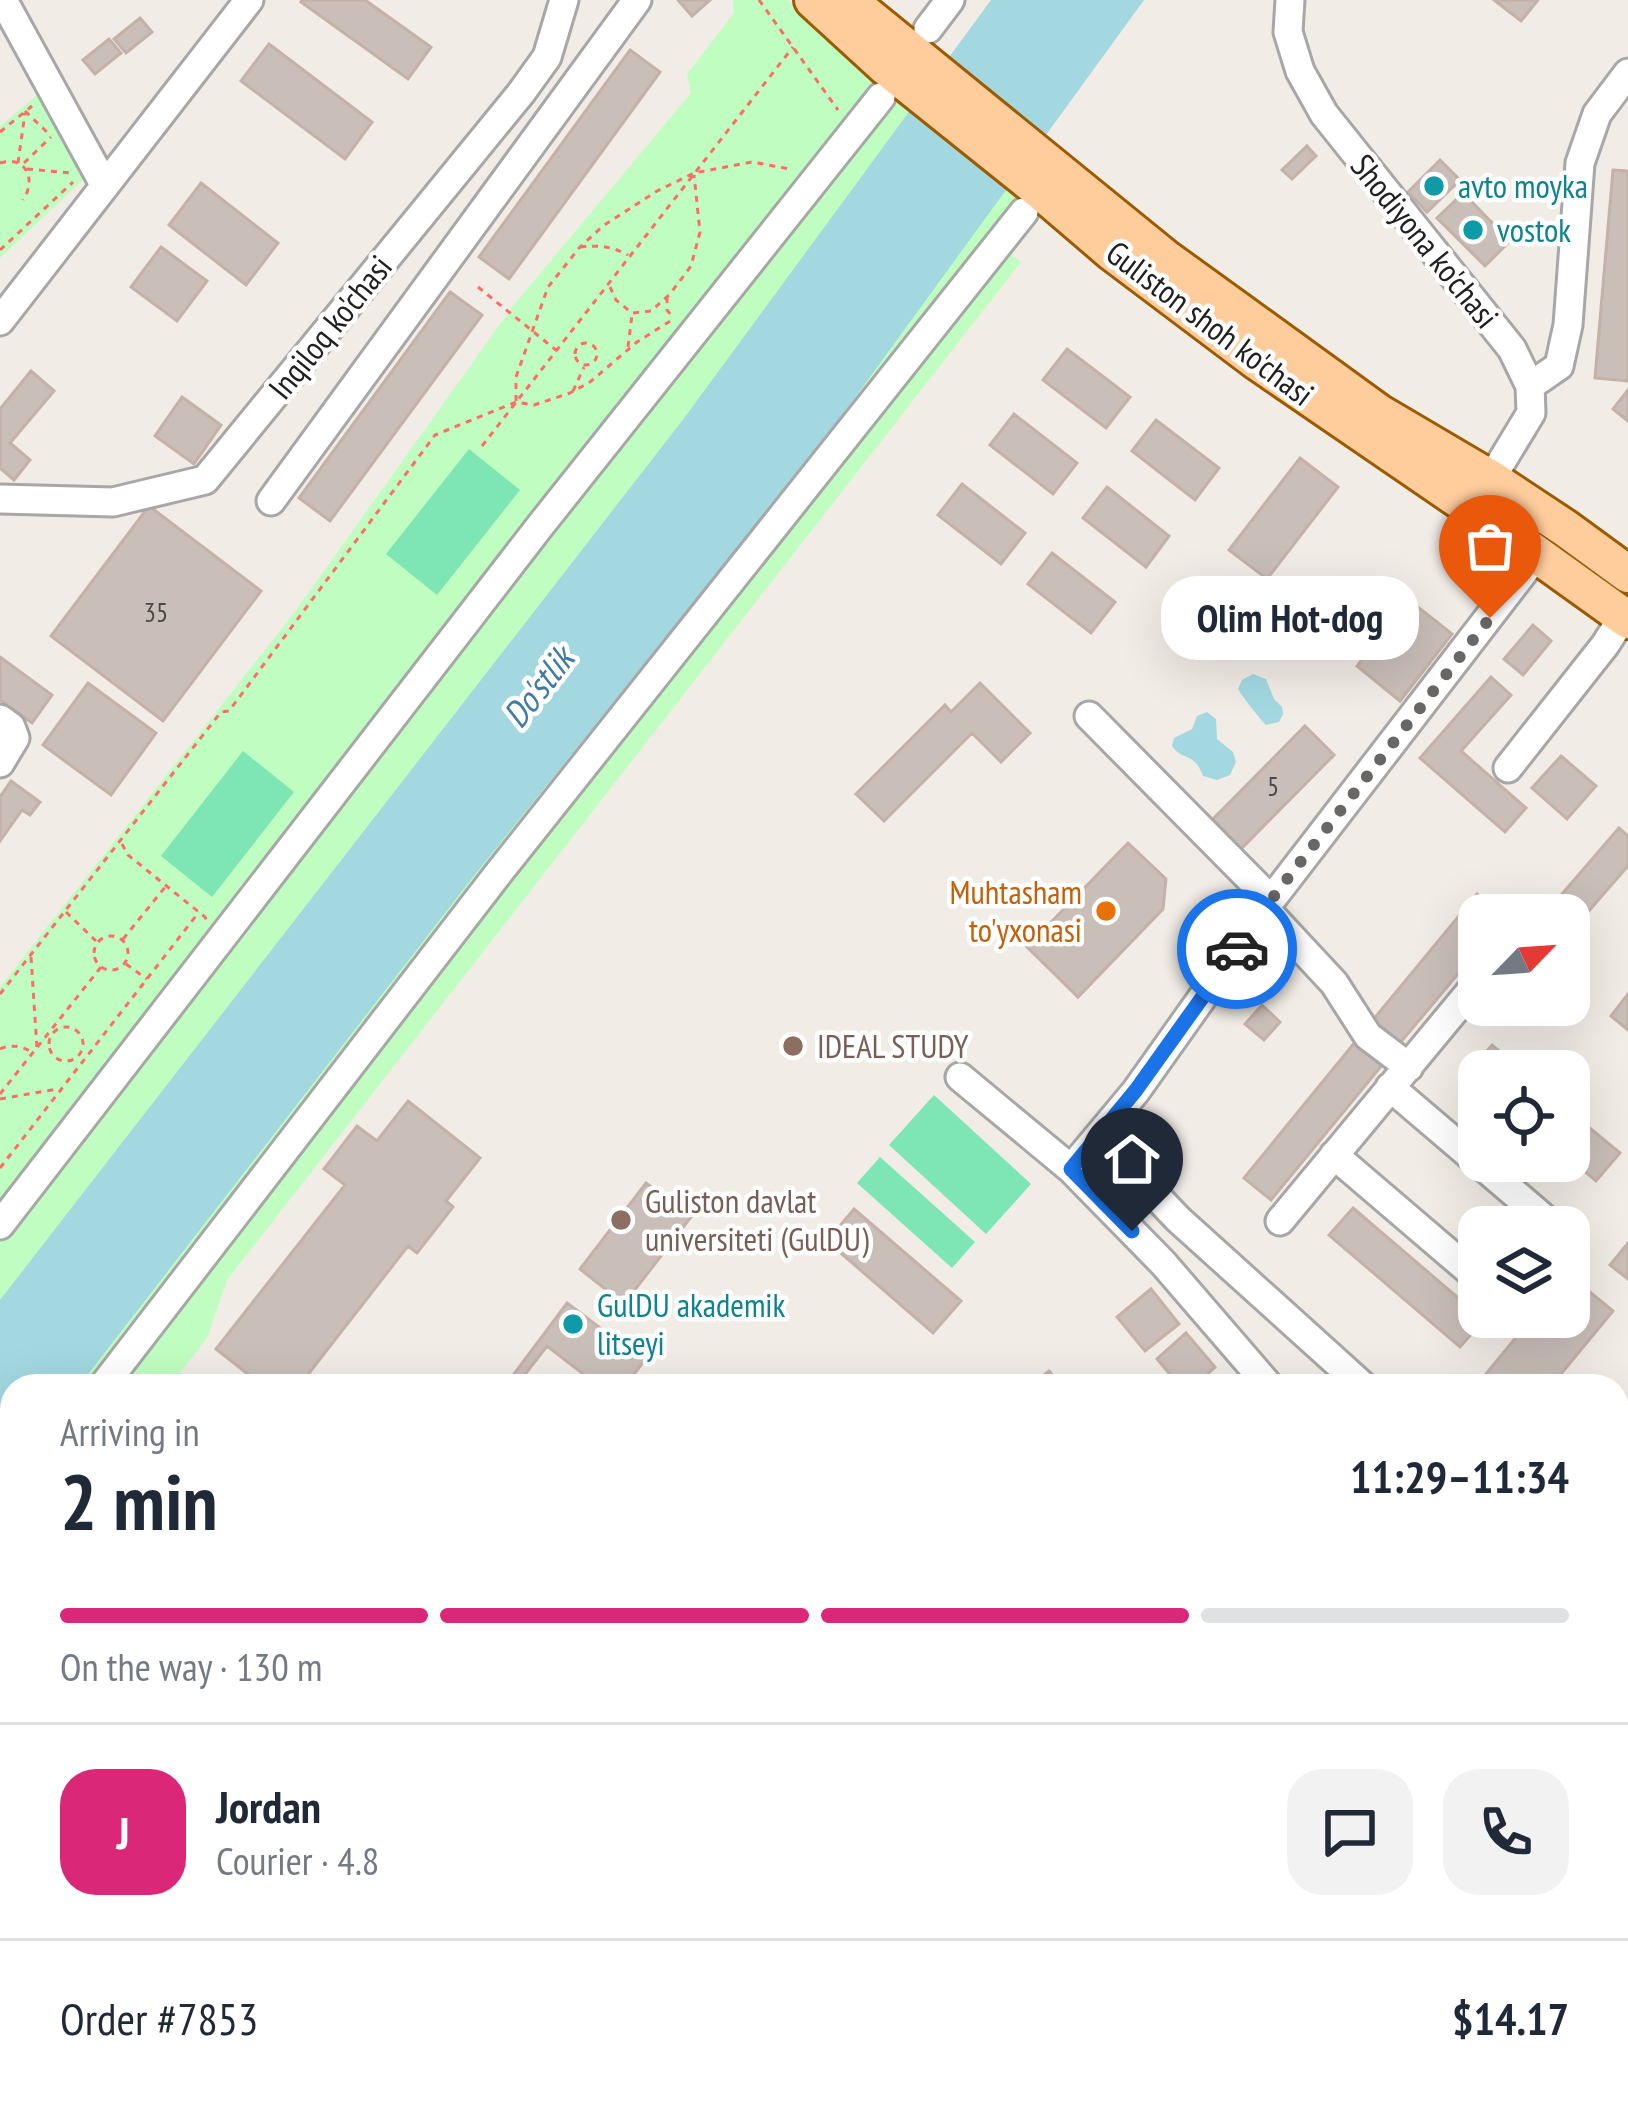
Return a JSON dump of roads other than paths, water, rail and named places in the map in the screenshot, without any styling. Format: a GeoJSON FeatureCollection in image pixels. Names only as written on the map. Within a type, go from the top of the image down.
{"type":"FeatureCollection","features":[{"type":"Feature","properties":{"kind":"main road","name":"Guliston shoh ko'chasi"},"geometry":{"type":"LineString","coordinates":[[813,0],[899,60]]}},
{"type":"Feature","properties":{"kind":"main road","name":"Guliston shoh ko'chasi"},"geometry":{"type":"LineString","coordinates":[[848,0],[899,60],[1112,252],[1258,362],[1626,619]]}},
{"type":"Feature","properties":{"kind":"main road","name":"Guliston shoh ko'chasi"},"geometry":{"type":"LineString","coordinates":[[1041,192],[1165,258],[1379,413],[1491,479],[1628,574]]}},
{"type":"Feature","properties":{"kind":"street"},"geometry":{"type":"LineString","coordinates":[[3,0],[105,186]]}},
{"type":"Feature","properties":{"kind":"street"},"geometry":{"type":"LineString","coordinates":[[0,321],[249,0]]}},
{"type":"Feature","properties":{"kind":"street","name":"Inqiloq ko'chasi"},"geometry":{"type":"LineString","coordinates":[[0,499],[113,502],[205,480],[521,93],[547,57],[564,0]]}},
{"type":"Feature","properties":{"kind":"street"},"geometry":{"type":"LineString","coordinates":[[271,501],[637,0]]}},
{"type":"Feature","properties":{"kind":"street"},"geometry":{"type":"LineString","coordinates":[[0,1226],[540,526],[854,131],[899,60],[950,0]]}},
{"type":"Feature","properties":{"kind":"street","name":"Shodiyona ko'chasi"},"geometry":{"type":"LineString","coordinates":[[1290,0],[1288,32],[1300,70],[1324,114],[1512,349],[1530,386]]}},
{"type":"Feature","properties":{"kind":"street"},"geometry":{"type":"LineString","coordinates":[[1491,479],[1531,413],[1530,386],[1559,366],[1568,325],[1580,163],[1597,114],[1628,74]]}},
{"type":"Feature","properties":{"kind":"street"},"geometry":{"type":"LineString","coordinates":[[113,1374],[497,875],[1041,192]]}},
{"type":"Feature","properties":{"kind":"street"},"geometry":{"type":"LineString","coordinates":[[1071,1169],[1136,1090],[1268,905],[1536,556]]}},
{"type":"Feature","properties":{"kind":"street"},"geometry":{"type":"LineString","coordinates":[[1508,768],[1626,619]]}},
{"type":"Feature","properties":{"kind":"street"},"geometry":{"type":"LineString","coordinates":[[1089,716],[1268,905],[1334,983],[1400,1077],[1532,1206]]}},
{"type":"Feature","properties":{"kind":"street"},"geometry":{"type":"LineString","coordinates":[[0,719],[15,738],[0,763]]}},
{"type":"Feature","properties":{"kind":"street"},"geometry":{"type":"LineString","coordinates":[[1280,1221],[1458,1007]]}},
{"type":"Feature","properties":{"kind":"street"},"geometry":{"type":"LineString","coordinates":[[960,1077],[1071,1169],[1163,1263],[1259,1374]]}},
{"type":"Feature","properties":{"kind":"street"},"geometry":{"type":"LineString","coordinates":[[1099,1136],[1178,1219],[1350,1374]]}},
{"type":"Feature","properties":{"kind":"street"},"geometry":{"type":"LineString","coordinates":[[1334,1155],[1458,1261]]}},
{"type":"Feature","properties":{"kind":"water","name":"Do'stlik"},"geometry":{"type":"Polygon","coordinates":[[[991,0],[1144,0],[825,439],[473,877],[88,1374],[0,1374],[0,1300],[685,417],[991,0]]]}},
{"type":"Feature","properties":{"kind":"water"},"geometry":{"type":"Polygon","coordinates":[[[1253,674],[1266,679],[1282,707],[1279,722],[1266,725],[1238,689],[1253,674]]]}},
{"type":"Feature","properties":{"kind":"water"},"geometry":{"type":"Polygon","coordinates":[[[1207,712],[1216,719],[1217,739],[1233,752],[1236,762],[1230,775],[1217,780],[1203,776],[1196,763],[1172,746],[1174,738],[1192,729],[1197,716],[1207,712]]]}},
{"type":"Feature","properties":{"kind":"place","name":"avto moyka"},"geometry":{"type":"Point","coordinates":[1434,186]}},
{"type":"Feature","properties":{"kind":"place","name":"vostok"},"geometry":{"type":"Point","coordinates":[1473,230]}},
{"type":"Feature","properties":{"kind":"place","name":"Olim Hot-dog"},"geometry":{"type":"Point","coordinates":[1490,618]}},
{"type":"Feature","properties":{"kind":"place","name":"Muhtasham to'yxonasi"},"geometry":{"type":"Point","coordinates":[1106,911]}},
{"type":"Feature","properties":{"kind":"place","name":"IDEAL STUDY"},"geometry":{"type":"Point","coordinates":[793,1046]}},
{"type":"Feature","properties":{"kind":"place","name":"Guliston davlat universiteti (GulDU)"},"geometry":{"type":"Point","coordinates":[621,1220]}},
{"type":"Feature","properties":{"kind":"place","name":"GulDU akademik litseyi"},"geometry":{"type":"Point","coordinates":[573,1324]}}]}
